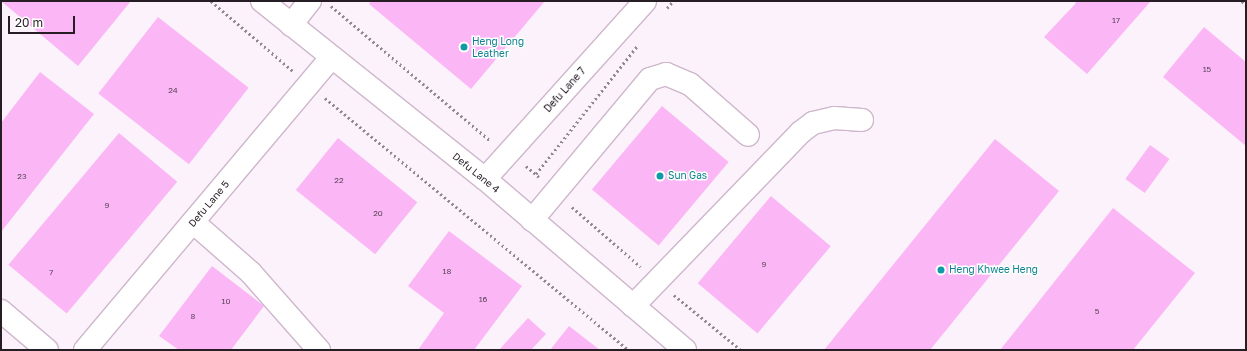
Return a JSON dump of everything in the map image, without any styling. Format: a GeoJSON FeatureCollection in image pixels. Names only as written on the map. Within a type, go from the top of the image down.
{"type":"FeatureCollection","features":[{"type":"Feature","properties":{"kind":"street","name":"Defu Lane 4"},"geometry":{"type":"LineString","coordinates":[[262,1],[485,179],[685,350]]}},
{"type":"Feature","properties":{"kind":"street"},"geometry":{"type":"LineString","coordinates":[[291,25],[310,1]]}},
{"type":"Feature","properties":{"kind":"street","name":"Defu Lane 7"},"geometry":{"type":"LineString","coordinates":[[485,179],[645,1]]}},
{"type":"Feature","properties":{"kind":"street","name":"Defu Lane 5"},"geometry":{"type":"LineString","coordinates":[[85,350],[332,57]]}},
{"type":"Feature","properties":{"kind":"street"},"geometry":{"type":"LineString","coordinates":[[532,220],[650,79],[666,74],[690,84],[748,135]]}},
{"type":"Feature","properties":{"kind":"street"},"geometry":{"type":"LineString","coordinates":[[633,306],[813,123],[834,118],[862,120]]}},
{"type":"Feature","properties":{"kind":"street"},"geometry":{"type":"LineString","coordinates":[[193,222],[251,273],[319,350]]}},
{"type":"Feature","properties":{"kind":"street"},"geometry":{"type":"LineString","coordinates":[[1,311],[47,350]]}},
{"type":"Feature","properties":{"kind":"path"},"geometry":{"type":"LineString","coordinates":[[211,1],[309,85],[629,350]]}},
{"type":"Feature","properties":{"kind":"path"},"geometry":{"type":"LineString","coordinates":[[324,1],[508,153],[536,174],[554,192],[657,281],[741,350]]}},
{"type":"Feature","properties":{"kind":"path"},"geometry":{"type":"LineString","coordinates":[[663,13],[672,1]]}},
{"type":"Feature","properties":{"kind":"path"},"geometry":{"type":"LineString","coordinates":[[1242,1],[1246,5]]}},
{"type":"Feature","properties":{"kind":"path"},"geometry":{"type":"LineString","coordinates":[[536,174],[643,38]]}},
{"type":"Feature","properties":{"kind":"building"},"geometry":{"type":"Polygon","coordinates":[[[1,1],[131,1],[78,66],[1,1]]]}},
{"type":"Feature","properties":{"kind":"building","name":"Heng Long Leather"},"geometry":{"type":"Polygon","coordinates":[[[371,1],[545,1],[471,89],[369,4],[371,1]]]}},
{"type":"Feature","properties":{"kind":"building"},"geometry":{"type":"Polygon","coordinates":[[[1074,1],[1151,1],[1087,74],[1044,37],[1076,3],[1074,1]]]}},
{"type":"Feature","properties":{"kind":"building"},"geometry":{"type":"Polygon","coordinates":[[[158,17],[249,88],[189,164],[98,93],[158,17]]]}},
{"type":"Feature","properties":{"kind":"building"},"geometry":{"type":"Polygon","coordinates":[[[1204,27],[1246,62],[1246,146],[1163,77],[1204,27]]]}},
{"type":"Feature","properties":{"kind":"building"},"geometry":{"type":"Polygon","coordinates":[[[40,72],[94,114],[1,232],[1,123],[40,72]]]}},
{"type":"Feature","properties":{"kind":"building","name":"Sun Gas"},"geometry":{"type":"Polygon","coordinates":[[[662,106],[729,162],[659,245],[592,189],[662,106]]]}},
{"type":"Feature","properties":{"kind":"building"},"geometry":{"type":"Polygon","coordinates":[[[119,133],[177,182],[67,314],[8,265],[119,133]]]}},
{"type":"Feature","properties":{"kind":"building"},"geometry":{"type":"Polygon","coordinates":[[[338,138],[417,202],[375,254],[296,190],[338,138]]]}},
{"type":"Feature","properties":{"kind":"building","name":"Heng Khwee Heng"},"geometry":{"type":"Polygon","coordinates":[[[995,139],[1059,191],[930,350],[824,350],[995,139]]]}},
{"type":"Feature","properties":{"kind":"building"},"geometry":{"type":"Polygon","coordinates":[[[1150,145],[1169,159],[1145,193],[1125,179],[1150,145]]]}},
{"type":"Feature","properties":{"kind":"building"},"geometry":{"type":"Polygon","coordinates":[[[771,196],[831,246],[757,333],[698,283],[771,196]]]}},
{"type":"Feature","properties":{"kind":"building"},"geometry":{"type":"Polygon","coordinates":[[[1113,208],[1195,273],[1133,350],[1000,350],[1113,208]]]}},
{"type":"Feature","properties":{"kind":"building"},"geometry":{"type":"Polygon","coordinates":[[[449,231],[522,286],[474,350],[418,350],[444,313],[408,286],[449,231]]]}},
{"type":"Feature","properties":{"kind":"building"},"geometry":{"type":"Polygon","coordinates":[[[212,266],[264,306],[231,350],[179,350],[159,336],[212,266]]]}},
{"type":"Feature","properties":{"kind":"building"},"geometry":{"type":"Polygon","coordinates":[[[528,318],[546,334],[531,350],[499,350],[528,318]]]}},
{"type":"Feature","properties":{"kind":"building"},"geometry":{"type":"Polygon","coordinates":[[[569,326],[600,350],[550,350],[569,326]]]}},
{"type":"Feature","properties":{"kind":"place","name":"Heng Long Leather"},"geometry":{"type":"Point","coordinates":[464,47]}},
{"type":"Feature","properties":{"kind":"place","name":"Sun Gas"},"geometry":{"type":"Point","coordinates":[660,176]}},
{"type":"Feature","properties":{"kind":"place","name":"Heng Khwee Heng"},"geometry":{"type":"Point","coordinates":[941,270]}}]}
